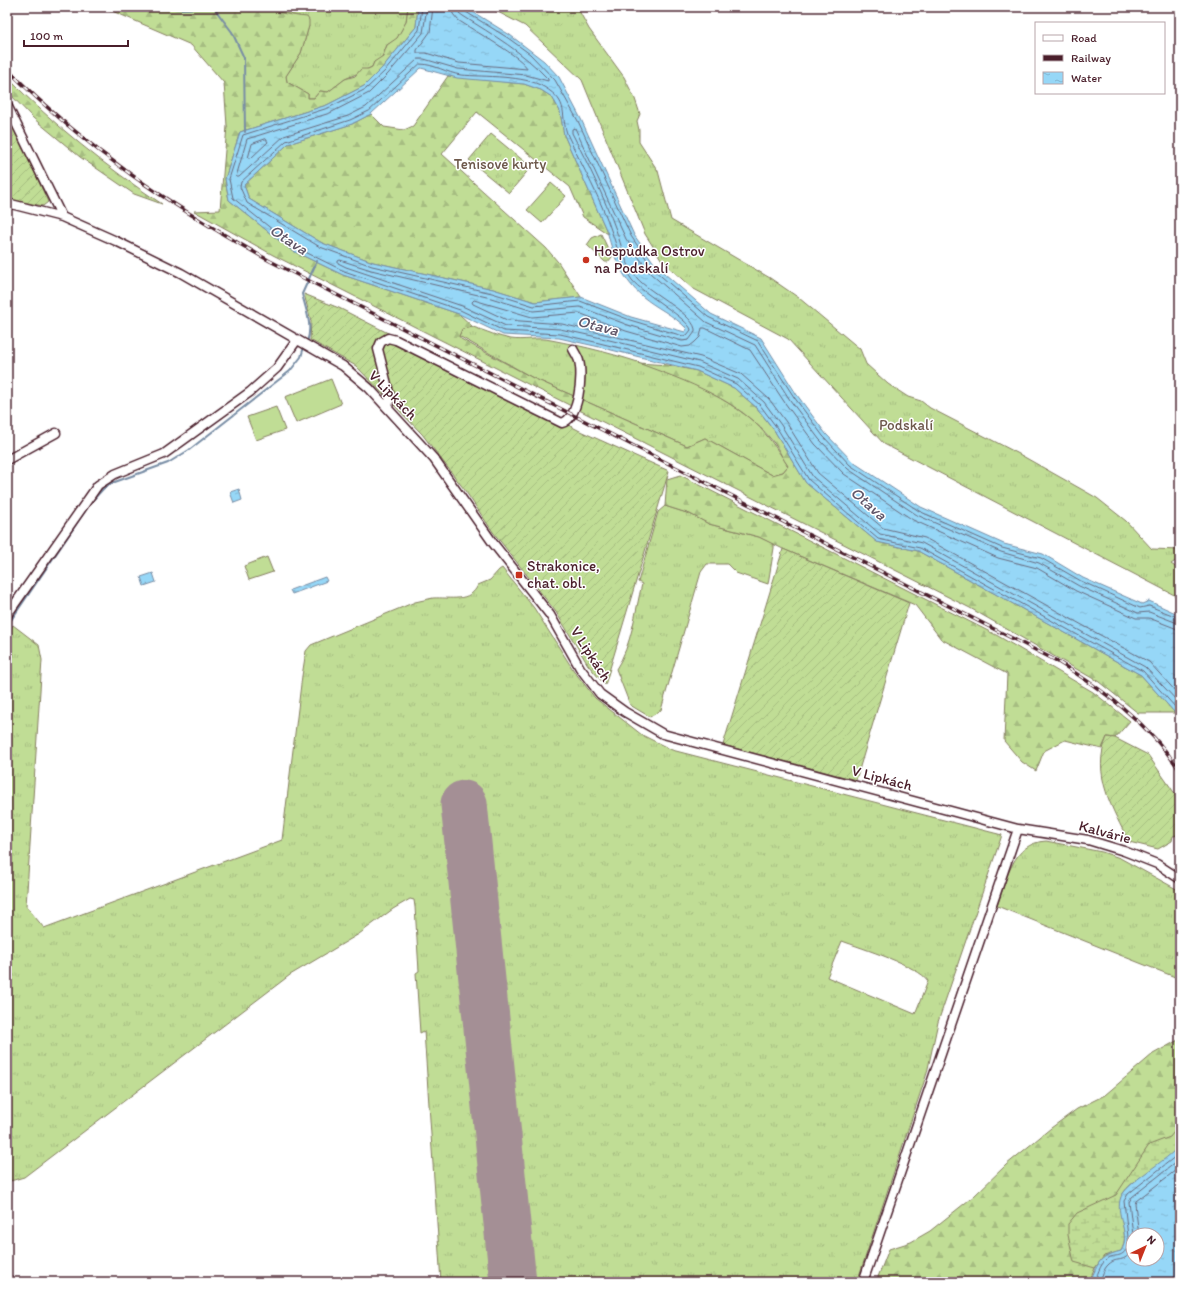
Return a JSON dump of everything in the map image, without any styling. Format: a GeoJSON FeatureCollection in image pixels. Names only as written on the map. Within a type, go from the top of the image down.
{"type":"FeatureCollection","features":[{"type":"Feature","properties":{"kind":"street"},"geometry":{"type":"LineString","coordinates":[[7,105],[62,217]]}},
{"type":"Feature","properties":{"kind":"street","name":"V Lipkách"},"geometry":{"type":"LineString","coordinates":[[7,203],[62,217],[116,241],[181,273],[343,366],[369,388],[434,459],[493,543],[550,615],[580,668],[600,694],[624,712],[663,734],[1018,829]]}},
{"type":"Feature","properties":{"kind":"street"},"geometry":{"type":"LineString","coordinates":[[388,408],[390,396],[378,349],[381,342],[388,338],[396,340],[562,424],[569,419],[578,401],[579,361],[574,349]]}},
{"type":"Feature","properties":{"kind":"street"},"geometry":{"type":"LineString","coordinates":[[7,615],[98,485],[115,474],[164,454],[250,392],[277,368],[297,340]]}},
{"type":"Feature","properties":{"kind":"street"},"geometry":{"type":"LineString","coordinates":[[7,460],[56,433]]}},
{"type":"Feature","properties":{"kind":"street"},"geometry":{"type":"LineString","coordinates":[[863,1282],[1018,829]]}},
{"type":"Feature","properties":{"kind":"street","name":"Kalvárie"},"geometry":{"type":"LineString","coordinates":[[1018,829],[1088,840],[1124,851],[1157,864],[1180,879]]}},
{"type":"Feature","properties":{"kind":"green space"},"geometry":{"type":"Polygon","coordinates":[[[103,7],[242,7],[250,11],[263,7],[285,14],[307,17],[309,20],[309,26],[301,53],[286,76],[287,82],[308,94],[308,98],[314,98],[320,91],[328,92],[345,79],[355,76],[361,69],[368,69],[372,67],[374,62],[383,56],[387,45],[397,38],[406,22],[408,7],[418,7],[416,27],[382,68],[364,86],[327,105],[240,132],[225,179],[229,200],[291,250],[343,275],[459,314],[473,327],[462,329],[459,336],[461,339],[533,378],[687,446],[705,438],[772,475],[783,472],[788,466],[776,446],[761,428],[746,415],[712,394],[675,377],[638,363],[668,365],[697,371],[734,388],[757,408],[774,430],[806,483],[877,542],[918,551],[1141,675],[1175,713],[1138,713],[1099,682],[970,608],[273,255],[194,211],[220,210],[227,126],[224,83],[191,45],[103,7]]]}},
{"type":"Feature","properties":{"kind":"green space"},"geometry":{"type":"Polygon","coordinates":[[[269,7],[408,7],[406,22],[397,39],[387,45],[381,59],[374,62],[372,67],[345,79],[328,92],[320,91],[314,98],[308,98],[308,94],[287,82],[286,76],[301,53],[309,26],[300,16],[276,12],[269,7]]]}},
{"type":"Feature","properties":{"kind":"green space","name":"Podskalí"},"geometry":{"type":"Polygon","coordinates":[[[488,7],[577,7],[589,29],[624,77],[635,99],[640,114],[637,121],[639,142],[658,171],[671,220],[770,278],[799,298],[860,349],[866,364],[888,384],[908,397],[921,401],[930,408],[1019,454],[1097,498],[1126,521],[1152,549],[1180,550],[1180,558],[1171,564],[1180,570],[1180,598],[884,444],[788,339],[692,288],[663,262],[645,234],[582,80],[525,26],[488,7]]]}},
{"type":"Feature","properties":{"kind":"green space"},"geometry":{"type":"Polygon","coordinates":[[[448,76],[524,84],[541,90],[552,97],[560,111],[564,135],[608,234],[583,217],[570,187],[477,112],[442,154],[546,248],[558,262],[581,297],[535,302],[493,289],[373,262],[322,243],[249,199],[244,185],[288,144],[352,124],[371,114],[384,127],[404,130],[413,126],[448,76]]]}},
{"type":"Feature","properties":{"kind":"green space"},"geometry":{"type":"Polygon","coordinates":[[[7,77],[43,112],[81,145],[162,204],[134,194],[80,157],[33,118],[7,91],[7,77]]]}},
{"type":"Feature","properties":{"kind":"green space"},"geometry":{"type":"Polygon","coordinates":[[[7,110],[48,202],[43,206],[7,199],[7,110]]]}},
{"type":"Feature","properties":{"kind":"green space","name":"Tenisové kurty"},"geometry":{"type":"Polygon","coordinates":[[[491,134],[531,167],[509,193],[469,160],[491,134]]]}},
{"type":"Feature","properties":{"kind":"green space"},"geometry":{"type":"Polygon","coordinates":[[[551,183],[566,196],[542,223],[527,210],[551,183]]]}},
{"type":"Feature","properties":{"kind":"green space"},"geometry":{"type":"Polygon","coordinates":[[[601,234],[612,257],[608,262],[605,262],[587,245],[592,238],[601,234]]]}},
{"type":"Feature","properties":{"kind":"green space"},"geometry":{"type":"Polygon","coordinates":[[[304,294],[339,308],[580,431],[669,471],[605,685],[588,665],[556,612],[493,532],[464,489],[422,434],[356,366],[310,340],[311,321],[304,294]]]}},
{"type":"Feature","properties":{"kind":"green space"},"geometry":{"type":"Polygon","coordinates":[[[473,327],[511,339],[546,339],[601,351],[680,378],[727,402],[748,417],[775,446],[788,466],[783,472],[772,475],[705,438],[687,446],[533,378],[459,336],[462,329],[473,327]]]}},
{"type":"Feature","properties":{"kind":"green space"},"geometry":{"type":"Polygon","coordinates":[[[331,379],[341,404],[296,423],[285,397],[331,379]]]}},
{"type":"Feature","properties":{"kind":"green space"},"geometry":{"type":"Polygon","coordinates":[[[276,407],[285,430],[256,440],[247,417],[276,407]]]}},
{"type":"Feature","properties":{"kind":"green space"},"geometry":{"type":"Polygon","coordinates":[[[680,475],[998,636],[1093,692],[1130,721],[1115,738],[1107,737],[1102,749],[1065,740],[1044,751],[1036,771],[1022,762],[1004,741],[1007,674],[941,639],[915,605],[783,549],[759,537],[709,524],[690,514],[665,506],[667,479],[680,475]]]}},
{"type":"Feature","properties":{"kind":"green space"},"geometry":{"type":"Polygon","coordinates":[[[665,506],[690,514],[709,524],[759,537],[774,544],[774,548],[768,584],[736,573],[727,564],[707,564],[701,572],[661,710],[650,717],[630,705],[616,669],[626,650],[632,628],[642,584],[638,582],[658,512],[665,506]]]}},
{"type":"Feature","properties":{"kind":"green space"},"geometry":{"type":"Polygon","coordinates":[[[783,549],[909,603],[856,780],[723,745],[783,549]]]}},
{"type":"Feature","properties":{"kind":"green space"},"geometry":{"type":"Polygon","coordinates":[[[267,557],[273,572],[249,580],[244,566],[267,557]]]}},
{"type":"Feature","properties":{"kind":"green space"},"geometry":{"type":"Polygon","coordinates":[[[502,568],[534,608],[574,671],[595,698],[642,735],[672,750],[1002,835],[938,1022],[927,1073],[857,1282],[441,1282],[424,1031],[420,1033],[416,973],[419,971],[415,907],[414,900],[410,899],[393,909],[359,934],[290,975],[24,1177],[7,1182],[7,633],[13,625],[39,645],[42,660],[26,906],[44,928],[282,840],[306,651],[311,645],[415,602],[433,598],[465,597],[474,591],[478,585],[490,580],[502,568]],[[842,941],[827,977],[915,1014],[928,981],[922,975],[902,964],[842,941]]]}},
{"type":"Feature","properties":{"kind":"green space"},"geometry":{"type":"Polygon","coordinates":[[[1107,737],[1115,738],[1148,755],[1180,801],[1180,835],[1173,836],[1172,841],[1158,849],[1129,842],[1111,804],[1106,791],[1101,765],[1107,737]]]}},
{"type":"Feature","properties":{"kind":"green space"},"geometry":{"type":"Polygon","coordinates":[[[1046,841],[1102,852],[1120,858],[1180,891],[1180,979],[997,906],[1012,864],[1018,855],[1025,848],[1035,843],[1046,841]]]}},
{"type":"Feature","properties":{"kind":"green space"},"geometry":{"type":"Polygon","coordinates":[[[1180,1039],[1180,1144],[1174,1153],[1125,1191],[1121,1213],[1125,1244],[1095,1268],[1089,1282],[876,1282],[889,1249],[911,1242],[930,1231],[974,1196],[1006,1165],[1051,1128],[1077,1109],[1105,1095],[1153,1054],[1180,1039]]]}},
{"type":"Feature","properties":{"kind":"green space"},"geometry":{"type":"Polygon","coordinates":[[[1180,1124],[1180,1140],[1177,1148],[1164,1161],[1138,1179],[1124,1192],[1120,1206],[1124,1229],[1124,1244],[1121,1251],[1104,1256],[1095,1268],[1074,1262],[1068,1235],[1068,1224],[1077,1213],[1116,1195],[1149,1145],[1170,1137],[1180,1124]]]}},
{"type":"Feature","properties":{"kind":"water","name":"Otava"},"geometry":{"type":"Polygon","coordinates":[[[418,7],[465,7],[510,35],[544,61],[559,77],[581,119],[634,235],[657,267],[711,314],[761,338],[797,395],[826,434],[853,462],[921,507],[1004,544],[1043,554],[1083,578],[1142,604],[1149,601],[1180,615],[1180,714],[1175,713],[1141,675],[918,551],[877,542],[806,483],[774,430],[757,408],[734,388],[697,371],[595,346],[559,338],[503,335],[459,314],[343,275],[291,250],[229,200],[225,179],[240,132],[327,105],[364,86],[382,68],[416,27],[418,7]],[[421,68],[371,114],[352,124],[288,144],[244,185],[249,199],[322,243],[373,262],[493,289],[535,302],[581,297],[631,317],[685,332],[687,329],[682,324],[642,296],[630,283],[620,268],[608,234],[564,135],[560,111],[552,97],[541,90],[524,84],[457,78],[421,68]]]}},
{"type":"Feature","properties":{"kind":"water"},"geometry":{"type":"Polygon","coordinates":[[[239,489],[242,500],[234,503],[230,492],[239,489]]]}},
{"type":"Feature","properties":{"kind":"water"},"geometry":{"type":"Polygon","coordinates":[[[153,573],[156,582],[144,586],[141,577],[153,573]]]}},
{"type":"Feature","properties":{"kind":"water"},"geometry":{"type":"Polygon","coordinates":[[[325,577],[327,581],[292,594],[290,590],[325,577]]]}},
{"type":"Feature","properties":{"kind":"water"},"geometry":{"type":"Polygon","coordinates":[[[1180,1144],[1180,1282],[1089,1282],[1100,1262],[1107,1256],[1121,1251],[1124,1245],[1124,1232],[1119,1206],[1123,1193],[1137,1179],[1166,1158],[1180,1144]]]}},
{"type":"Feature","properties":{"kind":"waterway"},"geometry":{"type":"LineString","coordinates":[[171,7],[177,9],[214,8],[232,32],[244,58],[245,132]]}},
{"type":"Feature","properties":{"kind":"waterway"},"geometry":{"type":"LineString","coordinates":[[307,342],[309,336],[309,324],[302,294],[317,261]]}},
{"type":"Feature","properties":{"kind":"waterway"},"geometry":{"type":"LineString","coordinates":[[7,626],[92,501],[103,489],[112,483],[168,463],[189,450],[290,371],[301,357],[304,347]]}},
{"type":"Feature","properties":{"kind":"runway"},"geometry":{"type":"LineString","coordinates":[[464,804],[513,1282]]}},
{"type":"Feature","properties":{"kind":"railway"},"geometry":{"type":"LineString","coordinates":[[7,69],[68,125],[131,175],[198,219],[270,261],[1055,660],[1124,708],[1154,737],[1180,771]]}},
{"type":"Feature","properties":{"kind":"place","name":"Hospůdka Ostrov na Podskalí"},"geometry":{"type":"Point","coordinates":[586,260]}},
{"type":"Feature","properties":{"kind":"place","name":"Strakonice, chat. obl."},"geometry":{"type":"Point","coordinates":[519,575]}}]}
